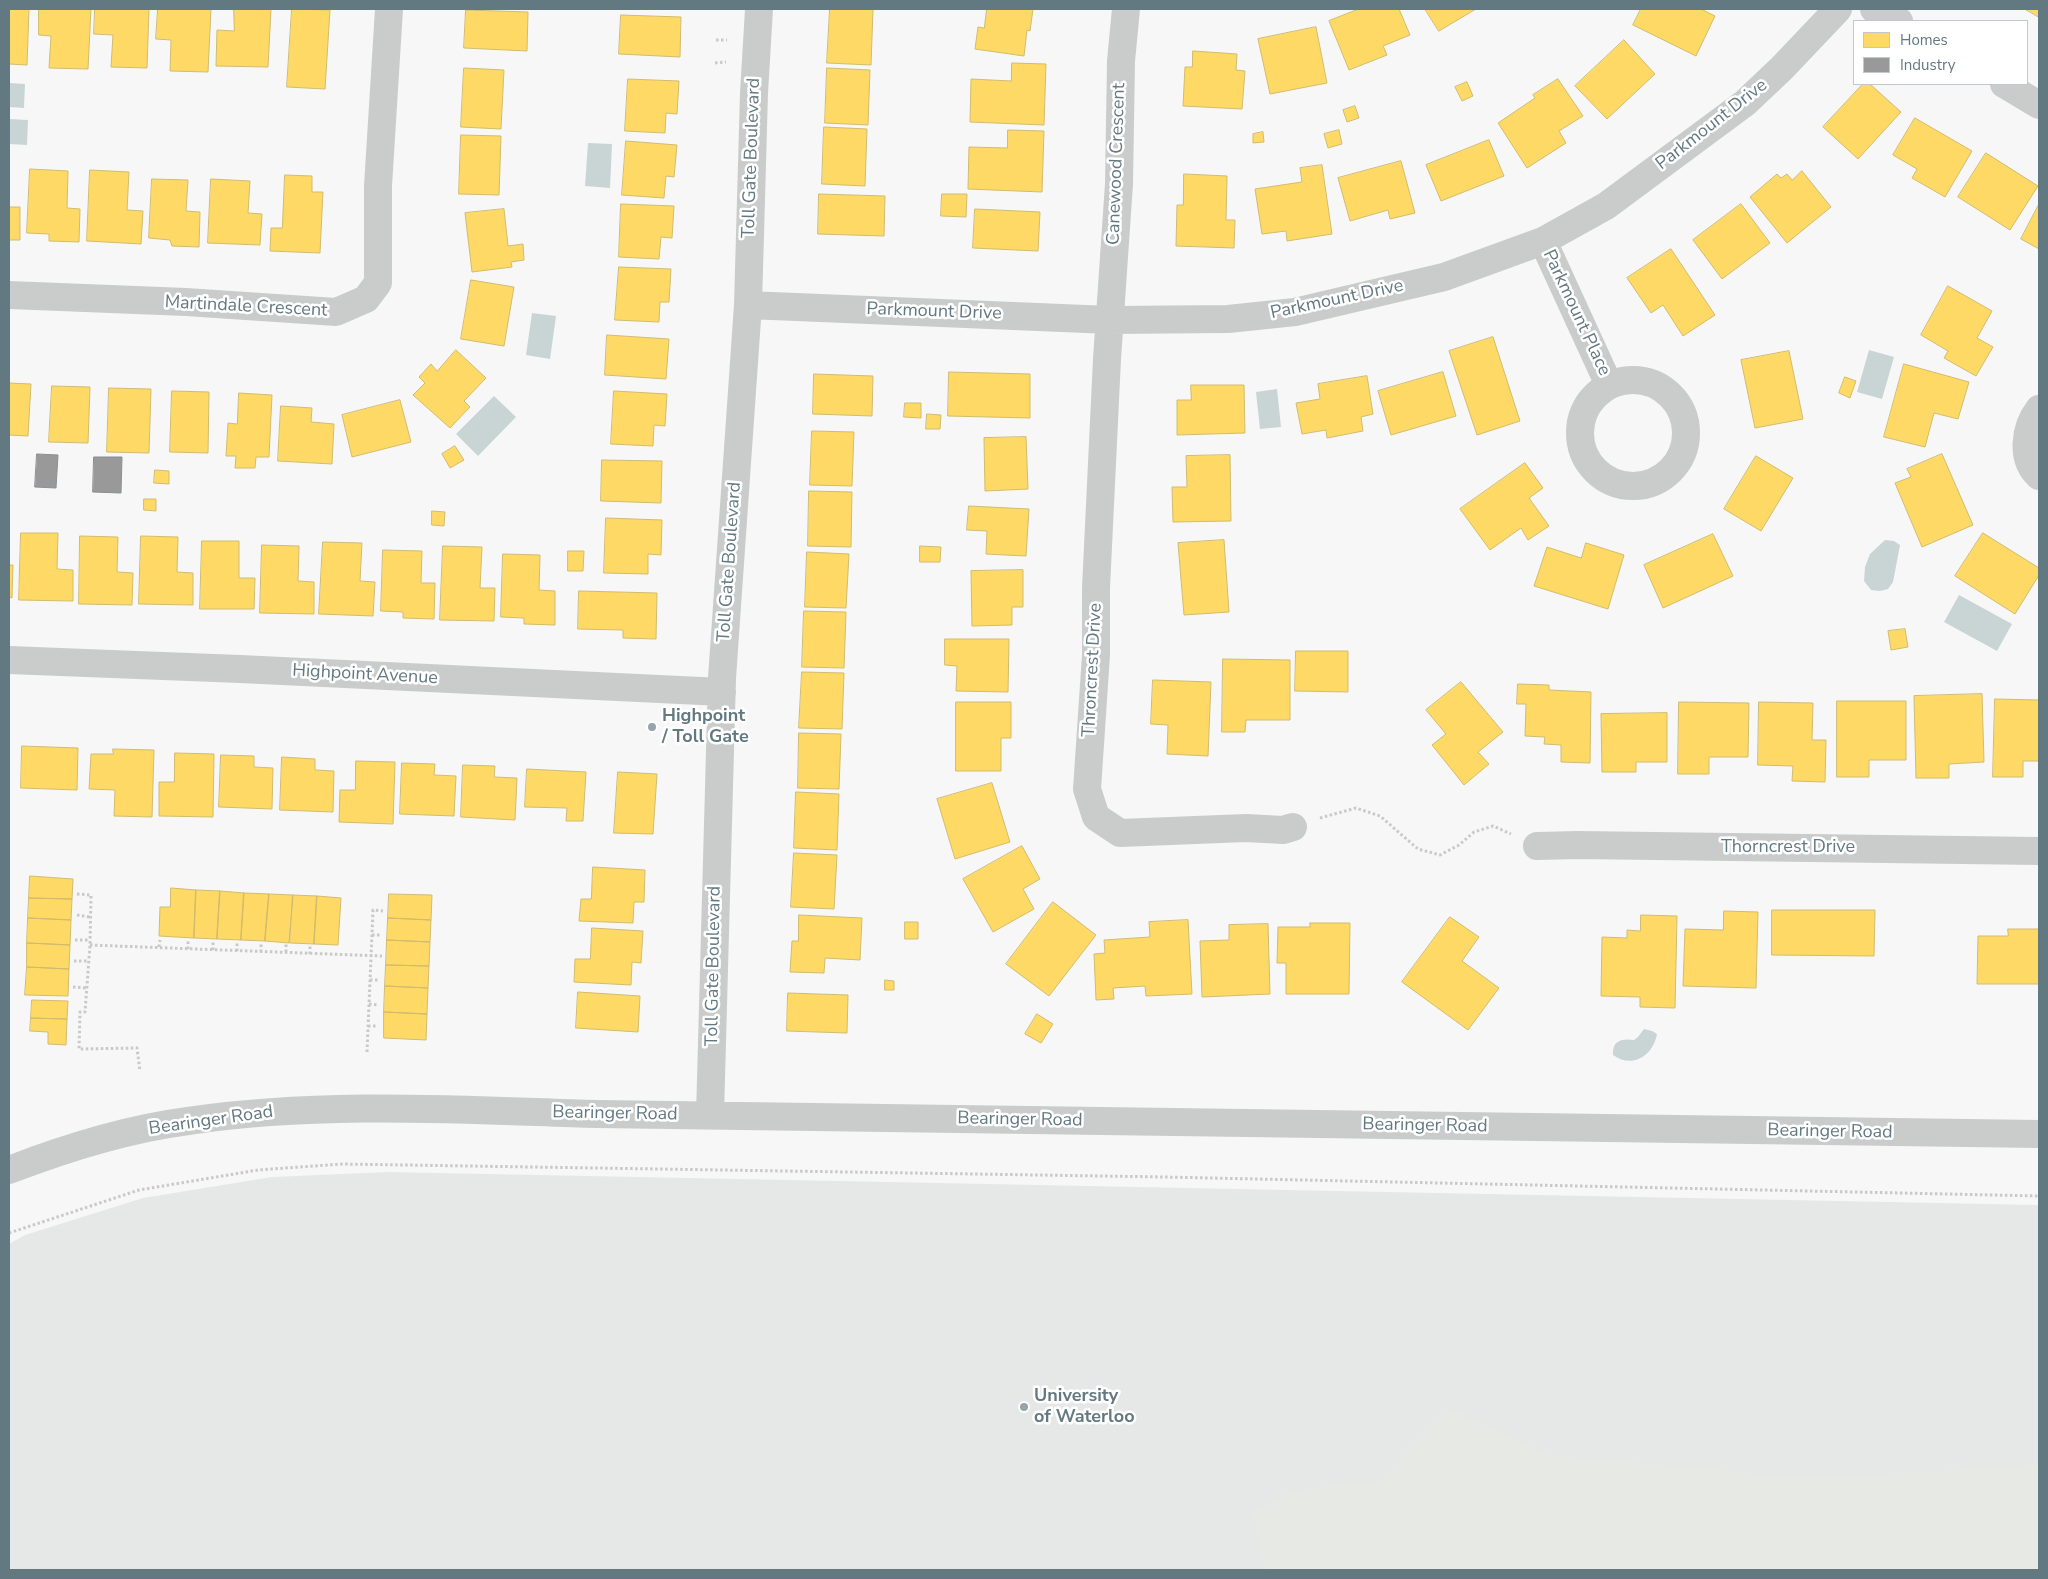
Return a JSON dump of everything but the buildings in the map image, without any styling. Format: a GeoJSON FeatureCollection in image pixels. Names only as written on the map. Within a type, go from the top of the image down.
{"type":"FeatureCollection","features":[{"type":"Feature","properties":{"kind":"street","name":"Martindale Crescent"},"geometry":{"type":"LineString","coordinates":[[9,295],[186,302],[336,312],[366,299],[378,283],[378,186],[389,9]]}},
{"type":"Feature","properties":{"kind":"street","name":"Toll Gate Boulevard"},"geometry":{"type":"LineString","coordinates":[[710,1115],[722,692],[748,305],[755,64],[759,9]]}},
{"type":"Feature","properties":{"kind":"street","name":"Canewood Crescent"},"geometry":{"type":"LineString","coordinates":[[1110,320],[1119,184],[1121,61],[1126,9]]}},
{"type":"Feature","properties":{"kind":"street","name":"Parkmount Drive"},"geometry":{"type":"LineString","coordinates":[[748,305],[1110,320],[1228,319],[1295,312],[1444,277],[1543,241],[1606,206],[1745,103],[1782,68],[1838,9]]}},
{"type":"Feature","properties":{"kind":"street"},"geometry":{"type":"LineString","coordinates":[[1874,9],[1897,20]]}},
{"type":"Feature","properties":{"kind":"street"},"geometry":{"type":"LineString","coordinates":[[2006,85],[2039,105]]}},
{"type":"Feature","properties":{"kind":"street","name":"Parkmount Place"},"geometry":{"type":"LineString","coordinates":[[1543,241],[1609,385]]}},
{"type":"Feature","properties":{"kind":"street","name":"Throncrest Drive"},"geometry":{"type":"LineString","coordinates":[[1110,320],[1096,588],[1096,655],[1087,789],[1096,817],[1120,833],[1252,828],[1283,830],[1293,827]]}},
{"type":"Feature","properties":{"kind":"street"},"geometry":{"type":"LineString","coordinates":[[2039,409],[2032,419],[2026,445],[2030,462],[2039,476]]}},
{"type":"Feature","properties":{"kind":"street","name":"Highpoint Avenue"},"geometry":{"type":"LineString","coordinates":[[9,660],[230,668],[722,692]]}},
{"type":"Feature","properties":{"kind":"street","name":"Thorncrest Drive"},"geometry":{"type":"LineString","coordinates":[[1537,846],[2039,851]]}},
{"type":"Feature","properties":{"kind":"street","name":"Bearinger Road"},"geometry":{"type":"LineString","coordinates":[[9,1170],[44,1156],[121,1135],[186,1121],[260,1112],[372,1107],[710,1115],[2039,1134]]}},
{"type":"Feature","properties":{"kind":"path"},"geometry":{"type":"LineString","coordinates":[[716,40],[727,40]]}},
{"type":"Feature","properties":{"kind":"path"},"geometry":{"type":"LineString","coordinates":[[715,63],[726,62]]}},
{"type":"Feature","properties":{"kind":"path"},"geometry":{"type":"LineString","coordinates":[[1293,827],[1356,808],[1380,816],[1418,849],[1440,855],[1459,845],[1474,832],[1493,826],[1537,846]]}},
{"type":"Feature","properties":{"kind":"path"},"geometry":{"type":"LineString","coordinates":[[77,894],[90,894],[90,945],[85,1012],[80,1012],[79,1049],[136,1048],[140,1071]]}},
{"type":"Feature","properties":{"kind":"path"},"geometry":{"type":"LineString","coordinates":[[366,1052],[373,910],[383,911]]}},
{"type":"Feature","properties":{"kind":"path"},"geometry":{"type":"LineString","coordinates":[[76,915],[90,916]]}},
{"type":"Feature","properties":{"kind":"path"},"geometry":{"type":"LineString","coordinates":[[372,935],[381,935]]}},
{"type":"Feature","properties":{"kind":"path"},"geometry":{"type":"LineString","coordinates":[[75,940],[90,940]]}},
{"type":"Feature","properties":{"kind":"path"},"geometry":{"type":"LineString","coordinates":[[159,948],[160,940]]}},
{"type":"Feature","properties":{"kind":"path"},"geometry":{"type":"LineString","coordinates":[[188,941],[188,949]]}},
{"type":"Feature","properties":{"kind":"path"},"geometry":{"type":"LineString","coordinates":[[213,942],[213,950]]}},
{"type":"Feature","properties":{"kind":"path"},"geometry":{"type":"LineString","coordinates":[[237,942],[237,951]]}},
{"type":"Feature","properties":{"kind":"path"},"geometry":{"type":"LineString","coordinates":[[261,944],[261,952]]}},
{"type":"Feature","properties":{"kind":"path"},"geometry":{"type":"LineString","coordinates":[[286,944],[286,952]]}},
{"type":"Feature","properties":{"kind":"path"},"geometry":{"type":"LineString","coordinates":[[90,945],[382,956]]}},
{"type":"Feature","properties":{"kind":"path"},"geometry":{"type":"LineString","coordinates":[[310,945],[310,954]]}},
{"type":"Feature","properties":{"kind":"path"},"geometry":{"type":"LineString","coordinates":[[334,948],[334,955]]}},
{"type":"Feature","properties":{"kind":"path"},"geometry":{"type":"LineString","coordinates":[[74,961],[88,961]]}},
{"type":"Feature","properties":{"kind":"path"},"geometry":{"type":"LineString","coordinates":[[370,980],[379,980]]}},
{"type":"Feature","properties":{"kind":"path"},"geometry":{"type":"LineString","coordinates":[[73,987],[86,988]]}},
{"type":"Feature","properties":{"kind":"path"},"geometry":{"type":"LineString","coordinates":[[369,1004],[379,1005]]}},
{"type":"Feature","properties":{"kind":"path"},"geometry":{"type":"LineString","coordinates":[[368,1026],[378,1026]]}},
{"type":"Feature","properties":{"kind":"path"},"geometry":{"type":"LineString","coordinates":[[9,1233],[139,1190],[258,1170],[342,1164],[1154,1176],[2039,1196]]}},
{"type":"Feature","properties":{"kind":"shaded area"},"geometry":{"type":"Polygon","coordinates":[[[9,83],[25,84],[24,108],[9,107],[9,83]]]}},
{"type":"Feature","properties":{"kind":"shaded area"},"geometry":{"type":"Polygon","coordinates":[[[9,119],[28,120],[27,145],[9,144],[9,119]]]}},
{"type":"Feature","properties":{"kind":"shaded area"},"geometry":{"type":"Polygon","coordinates":[[[588,143],[612,144],[610,188],[585,186],[588,143]]]}},
{"type":"Feature","properties":{"kind":"shaded area"},"geometry":{"type":"Polygon","coordinates":[[[532,313],[556,316],[550,359],[526,355],[532,313]]]}},
{"type":"Feature","properties":{"kind":"shaded area"},"geometry":{"type":"Polygon","coordinates":[[[1869,350],[1894,357],[1882,399],[1857,392],[1869,350]]]}},
{"type":"Feature","properties":{"kind":"shaded area"},"geometry":{"type":"Polygon","coordinates":[[[1277,389],[1281,427],[1260,429],[1256,392],[1277,389]]]}},
{"type":"Feature","properties":{"kind":"shaded area"},"geometry":{"type":"Polygon","coordinates":[[[494,396],[516,417],[478,456],[456,434],[494,396]]]}},
{"type":"Feature","properties":{"kind":"shaded area"},"geometry":{"type":"Polygon","coordinates":[[[1885,540],[1894,541],[1900,545],[1893,582],[1888,589],[1880,591],[1871,590],[1864,581],[1865,567],[1870,554],[1885,540]]]}},
{"type":"Feature","properties":{"kind":"shaded area"},"geometry":{"type":"Polygon","coordinates":[[[1959,595],[2012,624],[1997,651],[1944,622],[1959,595]]]}},
{"type":"Feature","properties":{"kind":"shaded area"},"geometry":{"type":"Polygon","coordinates":[[[1644,1029],[1657,1034],[1655,1042],[1646,1054],[1641,1058],[1627,1061],[1613,1055],[1614,1046],[1618,1042],[1621,1040],[1634,1040],[1644,1029]]]}},
{"type":"Feature","properties":{"kind":"shaded area","name":"University of Waterloo"},"geometry":{"type":"Polygon","coordinates":[[[388,1172],[2039,1205],[2039,1570],[9,1570],[9,1244],[25,1235],[143,1198],[272,1177],[388,1172]]]}},
{"type":"Feature","properties":{"kind":"shaded area"},"geometry":{"type":"Polygon","coordinates":[[[1449,1409],[1549,1455],[1793,1477],[1973,1470],[2039,1464],[2039,1570],[1265,1570],[1253,1513],[1294,1490],[1380,1481],[1449,1409]]]}},
{"type":"Feature","properties":{"kind":"place","name":"Highpoint / Toll Gate"},"geometry":{"type":"Point","coordinates":[652,727]}},
{"type":"Feature","properties":{"kind":"place","name":"University of Waterloo"},"geometry":{"type":"Point","coordinates":[1024,1407]}}]}
